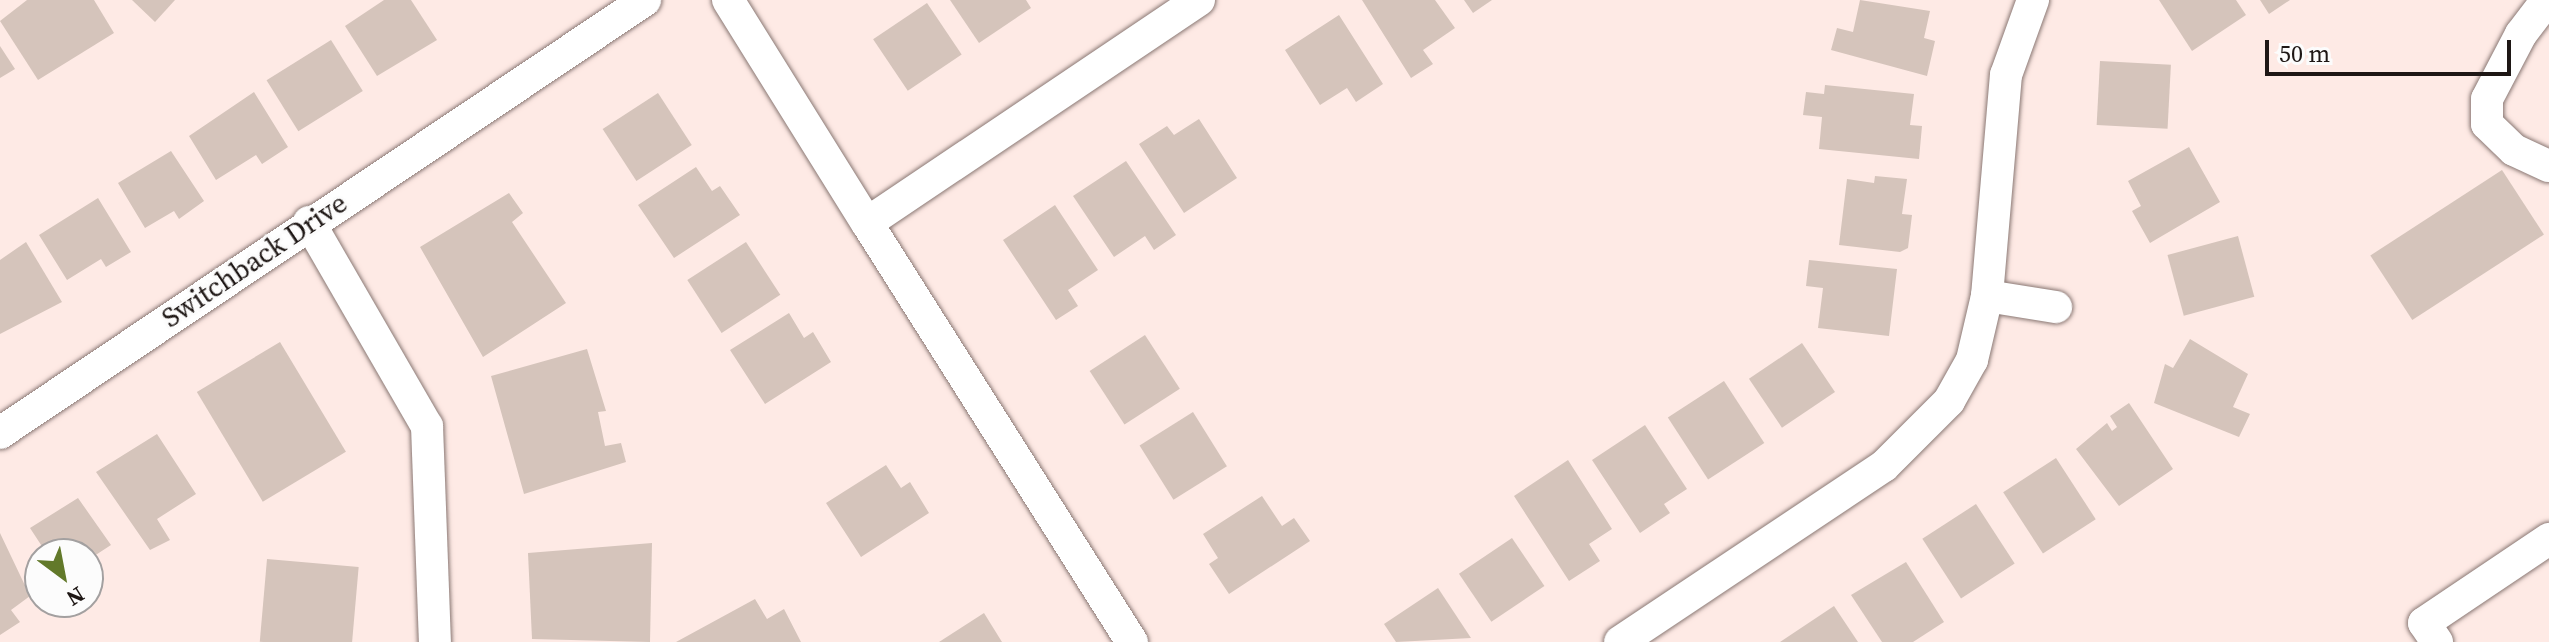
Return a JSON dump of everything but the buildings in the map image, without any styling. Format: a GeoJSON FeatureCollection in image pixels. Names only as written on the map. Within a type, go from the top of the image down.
{"type":"FeatureCollection","features":[{"type":"Feature","properties":{"kind":"street","name":"Switchback Drive"},"geometry":{"type":"LineString","coordinates":[[0,433],[309,222],[645,0]]}},
{"type":"Feature","properties":{"kind":"street"},"geometry":{"type":"LineString","coordinates":[[728,0],[1132,642]]}},
{"type":"Feature","properties":{"kind":"street"},"geometry":{"type":"LineString","coordinates":[[867,223],[1199,0]]}},
{"type":"Feature","properties":{"kind":"street"},"geometry":{"type":"LineString","coordinates":[[1620,642],[1921,437],[1972,360],[1987,296],[2006,75],[2033,0]]}},
{"type":"Feature","properties":{"kind":"street"},"geometry":{"type":"LineString","coordinates":[[2547,0],[2521,34],[2487,99],[2487,124],[2514,150],[2549,166]]}},
{"type":"Feature","properties":{"kind":"street"},"geometry":{"type":"LineString","coordinates":[[309,222],[427,426],[435,642]]}},
{"type":"Feature","properties":{"kind":"street"},"geometry":{"type":"LineString","coordinates":[[1987,296],[2056,307]]}},
{"type":"Feature","properties":{"kind":"street"},"geometry":{"type":"LineString","coordinates":[[2437,642],[2424,623],[2549,539]]}}]}
